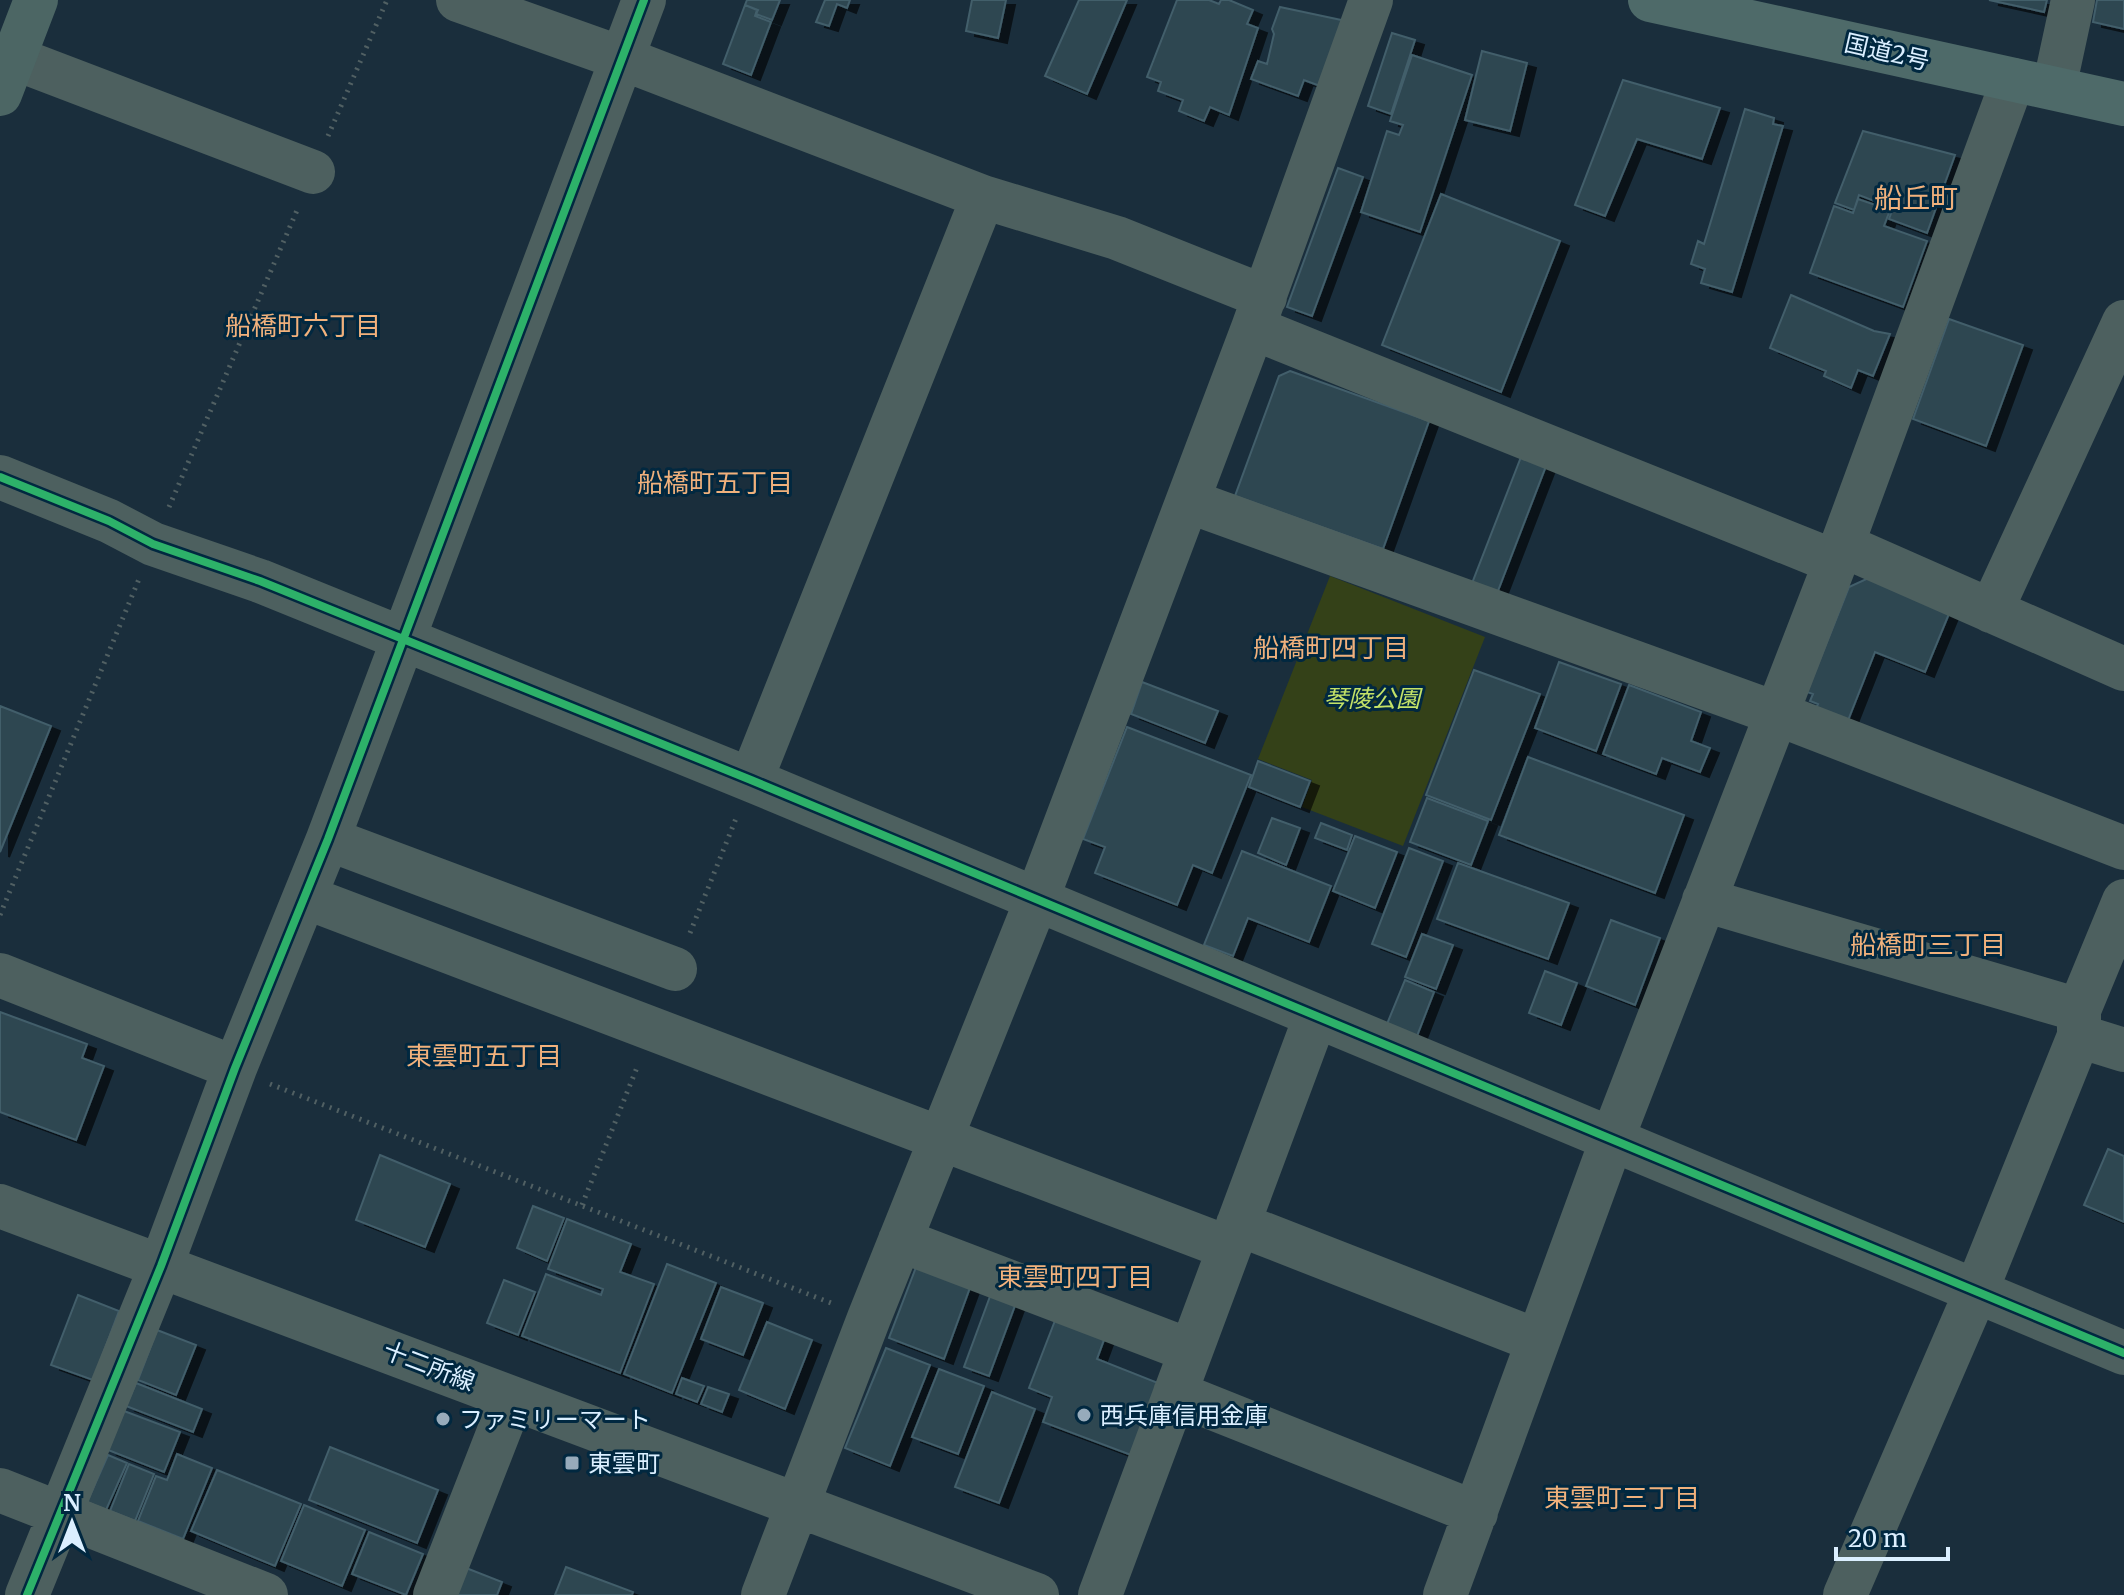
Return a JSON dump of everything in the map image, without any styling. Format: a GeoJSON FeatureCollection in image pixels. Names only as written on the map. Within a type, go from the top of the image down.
{"type":"FeatureCollection","features":[{"type":"Feature","properties":{"kind":"highway","name":"国道2号"},"geometry":{"type":"LineString","coordinates":[[1650,0],[1781,14],[2034,84],[2124,104]]}},
{"type":"Feature","properties":{"kind":"main road"},"geometry":{"type":"LineString","coordinates":[[7,76],[36,0]]}},
{"type":"Feature","properties":{"kind":"street"},"geometry":{"type":"LineString","coordinates":[[458,0],[621,58],[983,197],[1117,238],[1259,313],[1838,553],[1991,611],[2124,669]]}},
{"type":"Feature","properties":{"kind":"street"},"geometry":{"type":"LineString","coordinates":[[27,1595],[161,1266],[235,1068],[328,839],[400,640],[644,0]]}},
{"type":"Feature","properties":{"kind":"street"},"geometry":{"type":"LineString","coordinates":[[763,1595],[869,1318],[1037,899],[1259,313],[1371,0]]}},
{"type":"Feature","properties":{"kind":"street"},"geometry":{"type":"LineString","coordinates":[[1445,1595],[1611,1142],[1775,713],[1838,553],[2034,84],[2073,0]]}},
{"type":"Feature","properties":{"kind":"street"},"geometry":{"type":"LineString","coordinates":[[7,76],[313,172]]}},
{"type":"Feature","properties":{"kind":"street"},"geometry":{"type":"LineString","coordinates":[[751,780],[983,197]]}},
{"type":"Feature","properties":{"kind":"street"},"geometry":{"type":"LineString","coordinates":[[1991,611],[2124,322]]}},
{"type":"Feature","properties":{"kind":"street"},"geometry":{"type":"LineString","coordinates":[[0,477],[109,521],[153,544],[260,581],[751,780],[1975,1294],[2124,1353]]}},
{"type":"Feature","properties":{"kind":"street"},"geometry":{"type":"LineString","coordinates":[[1188,501],[1775,713],[2124,848]]}},
{"type":"Feature","properties":{"kind":"street"},"geometry":{"type":"LineString","coordinates":[[328,839],[675,969]]}},
{"type":"Feature","properties":{"kind":"street"},"geometry":{"type":"LineString","coordinates":[[305,897],[942,1137],[1538,1341]]}},
{"type":"Feature","properties":{"kind":"street"},"geometry":{"type":"LineString","coordinates":[[1704,900],[2079,1023],[2124,1050]]}},
{"type":"Feature","properties":{"kind":"street"},"geometry":{"type":"LineString","coordinates":[[1845,1595],[1975,1294],[2124,901]]}},
{"type":"Feature","properties":{"kind":"street"},"geometry":{"type":"LineString","coordinates":[[0,975],[235,1068]]}},
{"type":"Feature","properties":{"kind":"street"},"geometry":{"type":"LineString","coordinates":[[1100,1595],[1315,1018]]}},
{"type":"Feature","properties":{"kind":"street","name":"十二所線"},"geometry":{"type":"LineString","coordinates":[[0,1206],[1037,1595]]}},
{"type":"Feature","properties":{"kind":"street"},"geometry":{"type":"LineString","coordinates":[[900,1240],[1191,1351]]}},
{"type":"Feature","properties":{"kind":"street"},"geometry":{"type":"LineString","coordinates":[[1175,1393],[1476,1513]]}},
{"type":"Feature","properties":{"kind":"street"},"geometry":{"type":"LineString","coordinates":[[435,1595],[512,1398]]}},
{"type":"Feature","properties":{"kind":"street"},"geometry":{"type":"LineString","coordinates":[[0,1490],[266,1595]]}},
{"type":"Feature","properties":{"kind":"path"},"geometry":{"type":"LineString","coordinates":[[0,915],[153,544],[387,0]]}},
{"type":"Feature","properties":{"kind":"path"},"geometry":{"type":"LineString","coordinates":[[235,1068],[869,1318]]}},
{"type":"Feature","properties":{"kind":"green space","name":"琴陵公園"},"geometry":{"type":"Polygon","coordinates":[[[1330,576],[1485,637],[1403,846],[1302,807],[1312,780],[1258,759],[1330,576]]]}},
{"type":"Feature","properties":{"kind":"building"},"geometry":{"type":"Polygon","coordinates":[[[747,0],[780,0],[772,20],[756,14],[758,10],[745,5],[747,0]]]}},
{"type":"Feature","properties":{"kind":"building"},"geometry":{"type":"Polygon","coordinates":[[[825,0],[850,0],[847,8],[837,4],[829,26],[816,22],[825,0]]]}},
{"type":"Feature","properties":{"kind":"building"},"geometry":{"type":"Polygon","coordinates":[[[972,0],[1006,0],[998,38],[966,31],[972,0]]]}},
{"type":"Feature","properties":{"kind":"building"},"geometry":{"type":"Polygon","coordinates":[[[1079,0],[1127,0],[1087,94],[1045,76],[1079,0]]]}},
{"type":"Feature","properties":{"kind":"building"},"geometry":{"type":"Polygon","coordinates":[[[1177,0],[1209,0],[1219,4],[1221,0],[1229,0],[1253,10],[1247,24],[1258,28],[1229,115],[1210,107],[1204,121],[1179,111],[1183,100],[1158,91],[1161,82],[1147,77],[1177,0]]]}},
{"type":"Feature","properties":{"kind":"building"},"geometry":{"type":"Polygon","coordinates":[[[1989,0],[2047,0],[2044,12],[1989,0]]]}},
{"type":"Feature","properties":{"kind":"building"},"geometry":{"type":"Polygon","coordinates":[[[2097,0],[2124,0],[2124,29],[2093,22],[2097,0]]]}},
{"type":"Feature","properties":{"kind":"building"},"geometry":{"type":"Polygon","coordinates":[[[745,5],[757,10],[755,16],[771,22],[751,75],[723,64],[745,5]]]}},
{"type":"Feature","properties":{"kind":"building"},"geometry":{"type":"Polygon","coordinates":[[[1280,7],[1346,21],[1320,86],[1304,80],[1298,96],[1251,79],[1258,61],[1267,64],[1274,34],[1272,29],[1280,7]]]}},
{"type":"Feature","properties":{"kind":"building"},"geometry":{"type":"Polygon","coordinates":[[[1392,33],[1415,40],[1391,114],[1368,106],[1392,33]]]}},
{"type":"Feature","properties":{"kind":"building"},"geometry":{"type":"Polygon","coordinates":[[[1482,51],[1527,63],[1510,131],[1465,120],[1482,51]]]}},
{"type":"Feature","properties":{"kind":"building"},"geometry":{"type":"Polygon","coordinates":[[[1412,55],[1472,75],[1420,232],[1361,212],[1387,131],[1399,135],[1403,125],[1390,121],[1412,55]]]}},
{"type":"Feature","properties":{"kind":"building"},"geometry":{"type":"Polygon","coordinates":[[[1623,80],[1720,108],[1702,159],[1637,139],[1605,216],[1575,205],[1623,80]]]}},
{"type":"Feature","properties":{"kind":"building"},"geometry":{"type":"Polygon","coordinates":[[[1745,109],[1774,118],[1773,124],[1783,126],[1732,292],[1701,283],[1705,269],[1691,264],[1698,241],[1704,244],[1745,109]]]}},
{"type":"Feature","properties":{"kind":"building"},"geometry":{"type":"Polygon","coordinates":[[[1863,131],[1955,155],[1927,233],[1889,219],[1893,208],[1859,195],[1854,210],[1835,203],[1863,131]]]}},
{"type":"Feature","properties":{"kind":"building"},"geometry":{"type":"Polygon","coordinates":[[[1338,168],[1363,177],[1312,316],[1287,307],[1338,168]]]}},
{"type":"Feature","properties":{"kind":"building"},"geometry":{"type":"Polygon","coordinates":[[[1441,194],[1560,241],[1501,392],[1382,345],[1441,194]]]}},
{"type":"Feature","properties":{"kind":"building"},"geometry":{"type":"Polygon","coordinates":[[[1858,199],[1890,210],[1884,226],[1927,241],[1903,307],[1810,273],[1834,206],[1853,213],[1858,199]]]}},
{"type":"Feature","properties":{"kind":"building"},"geometry":{"type":"Polygon","coordinates":[[[1791,295],[1874,331],[1890,334],[1873,376],[1858,370],[1851,388],[1824,376],[1826,371],[1770,348],[1791,295]]]}},
{"type":"Feature","properties":{"kind":"building"},"geometry":{"type":"Polygon","coordinates":[[[1949,319],[2023,345],[1986,446],[1913,419],[1949,319]]]}},
{"type":"Feature","properties":{"kind":"building"},"geometry":{"type":"Polygon","coordinates":[[[1290,371],[1429,421],[1383,549],[1235,496],[1279,376],[1290,371]]]}},
{"type":"Feature","properties":{"kind":"building"},"geometry":{"type":"Polygon","coordinates":[[[1521,457],[1546,466],[1496,596],[1471,586],[1521,457]]]}},
{"type":"Feature","properties":{"kind":"building"},"geometry":{"type":"Polygon","coordinates":[[[1875,575],[1951,609],[1925,672],[1875,652],[1847,723],[1815,711],[1818,704],[1810,701],[1813,694],[1807,692],[1849,587],[1875,575]]]}},
{"type":"Feature","properties":{"kind":"building"},"geometry":{"type":"Polygon","coordinates":[[[1559,662],[1621,684],[1596,751],[1535,728],[1559,662]]]}},
{"type":"Feature","properties":{"kind":"building"},"geometry":{"type":"Polygon","coordinates":[[[1474,670],[1540,694],[1491,820],[1426,795],[1474,670]]]}},
{"type":"Feature","properties":{"kind":"building"},"geometry":{"type":"Polygon","coordinates":[[[1142,682],[1218,711],[1205,743],[1131,714],[1142,682]]]}},
{"type":"Feature","properties":{"kind":"building"},"geometry":{"type":"Polygon","coordinates":[[[1629,685],[1701,712],[1691,741],[1710,748],[1700,772],[1662,758],[1656,774],[1603,754],[1629,685]]]}},
{"type":"Feature","properties":{"kind":"building"},"geometry":{"type":"Polygon","coordinates":[[[0,706],[51,726],[0,852],[0,706]]]}},
{"type":"Feature","properties":{"kind":"building"},"geometry":{"type":"Polygon","coordinates":[[[1127,727],[1251,775],[1212,873],[1193,865],[1177,905],[1095,873],[1105,847],[1083,839],[1127,727]]]}},
{"type":"Feature","properties":{"kind":"building"},"geometry":{"type":"Polygon","coordinates":[[[1528,757],[1684,815],[1655,893],[1499,835],[1528,757]]]}},
{"type":"Feature","properties":{"kind":"building"},"geometry":{"type":"Polygon","coordinates":[[[1258,761],[1310,781],[1300,807],[1249,787],[1258,761]]]}},
{"type":"Feature","properties":{"kind":"building"},"geometry":{"type":"Polygon","coordinates":[[[1427,798],[1488,821],[1471,865],[1410,842],[1427,798]]]}},
{"type":"Feature","properties":{"kind":"building"},"geometry":{"type":"Polygon","coordinates":[[[1272,818],[1300,828],[1286,865],[1258,853],[1272,818]]]}},
{"type":"Feature","properties":{"kind":"building"},"geometry":{"type":"Polygon","coordinates":[[[1321,823],[1352,835],[1347,850],[1315,838],[1321,823]]]}},
{"type":"Feature","properties":{"kind":"building"},"geometry":{"type":"Polygon","coordinates":[[[1355,836],[1397,852],[1375,908],[1333,891],[1355,836]]]}},
{"type":"Feature","properties":{"kind":"building"},"geometry":{"type":"Polygon","coordinates":[[[1409,848],[1443,861],[1406,957],[1372,944],[1409,848]]]}},
{"type":"Feature","properties":{"kind":"building"},"geometry":{"type":"Polygon","coordinates":[[[1242,851],[1331,886],[1309,942],[1248,918],[1233,956],[1204,945],[1242,851]]]}},
{"type":"Feature","properties":{"kind":"building"},"geometry":{"type":"Polygon","coordinates":[[[1458,863],[1569,903],[1548,959],[1437,919],[1458,863]]]}},
{"type":"Feature","properties":{"kind":"building"},"geometry":{"type":"Polygon","coordinates":[[[1611,920],[1660,938],[1635,1005],[1586,986],[1611,920]]]}},
{"type":"Feature","properties":{"kind":"building"},"geometry":{"type":"Polygon","coordinates":[[[1422,934],[1453,945],[1436,989],[1405,977],[1422,934]]]}},
{"type":"Feature","properties":{"kind":"building"},"geometry":{"type":"Polygon","coordinates":[[[1545,971],[1577,983],[1561,1025],[1529,1013],[1545,971]]]}},
{"type":"Feature","properties":{"kind":"building"},"geometry":{"type":"Polygon","coordinates":[[[1405,980],[1434,992],[1417,1036],[1387,1024],[1405,980]]]}},
{"type":"Feature","properties":{"kind":"building"},"geometry":{"type":"Polygon","coordinates":[[[0,1012],[87,1044],[82,1058],[104,1066],[76,1140],[0,1112],[0,1012]]]}},
{"type":"Feature","properties":{"kind":"building"},"geometry":{"type":"Polygon","coordinates":[[[2108,1149],[2124,1156],[2124,1222],[2084,1205],[2108,1149]]]}},
{"type":"Feature","properties":{"kind":"building"},"geometry":{"type":"Polygon","coordinates":[[[380,1155],[450,1184],[425,1247],[356,1220],[380,1155]]]}},
{"type":"Feature","properties":{"kind":"building"},"geometry":{"type":"Polygon","coordinates":[[[533,1206],[564,1218],[547,1261],[517,1248],[533,1206]]]}},
{"type":"Feature","properties":{"kind":"building"},"geometry":{"type":"Polygon","coordinates":[[[567,1219],[631,1244],[620,1272],[654,1284],[620,1373],[522,1336],[546,1274],[601,1295],[603,1289],[548,1269],[567,1219]]]}},
{"type":"Feature","properties":{"kind":"building"},"geometry":{"type":"Polygon","coordinates":[[[918,1262],[972,1282],[944,1359],[889,1338],[918,1262]]]}},
{"type":"Feature","properties":{"kind":"building"},"geometry":{"type":"Polygon","coordinates":[[[667,1264],[716,1283],[672,1393],[624,1374],[667,1264]]]}},
{"type":"Feature","properties":{"kind":"building"},"geometry":{"type":"Polygon","coordinates":[[[504,1280],[535,1292],[518,1335],[487,1323],[504,1280]]]}},
{"type":"Feature","properties":{"kind":"building"},"geometry":{"type":"Polygon","coordinates":[[[721,1287],[763,1303],[743,1355],[701,1339],[721,1287]]]}},
{"type":"Feature","properties":{"kind":"building"},"geometry":{"type":"Polygon","coordinates":[[[992,1291],[1017,1300],[989,1376],[964,1367],[992,1291]]]}},
{"type":"Feature","properties":{"kind":"building"},"geometry":{"type":"Polygon","coordinates":[[[78,1295],[119,1311],[93,1380],[51,1365],[78,1295]]]}},
{"type":"Feature","properties":{"kind":"building"},"geometry":{"type":"Polygon","coordinates":[[[1056,1318],[1105,1337],[1097,1359],[1158,1383],[1131,1455],[1043,1422],[1052,1397],[1029,1388],[1056,1318]]]}},
{"type":"Feature","properties":{"kind":"building"},"geometry":{"type":"Polygon","coordinates":[[[767,1322],[812,1340],[785,1409],[739,1390],[767,1322]]]}},
{"type":"Feature","properties":{"kind":"building"},"geometry":{"type":"Polygon","coordinates":[[[157,1330],[196,1345],[176,1395],[138,1380],[157,1330]]]}},
{"type":"Feature","properties":{"kind":"building"},"geometry":{"type":"Polygon","coordinates":[[[886,1348],[930,1365],[890,1466],[845,1448],[886,1348]]]}},
{"type":"Feature","properties":{"kind":"building"},"geometry":{"type":"Polygon","coordinates":[[[939,1369],[984,1386],[958,1454],[912,1437],[939,1369]]]}},
{"type":"Feature","properties":{"kind":"building"},"geometry":{"type":"Polygon","coordinates":[[[682,1378],[704,1386],[697,1402],[676,1394],[682,1378]]]}},
{"type":"Feature","properties":{"kind":"building"},"geometry":{"type":"Polygon","coordinates":[[[136,1383],[202,1409],[193,1432],[126,1406],[136,1383]]]}},
{"type":"Feature","properties":{"kind":"building"},"geometry":{"type":"Polygon","coordinates":[[[708,1387],[729,1394],[722,1412],[701,1404],[708,1387]]]}},
{"type":"Feature","properties":{"kind":"building"},"geometry":{"type":"Polygon","coordinates":[[[992,1392],[1035,1409],[999,1503],[955,1487],[992,1392]]]}},
{"type":"Feature","properties":{"kind":"building"},"geometry":{"type":"Polygon","coordinates":[[[124,1411],[180,1432],[164,1472],[108,1450],[124,1411]]]}},
{"type":"Feature","properties":{"kind":"building"},"geometry":{"type":"Polygon","coordinates":[[[330,1447],[438,1490],[417,1543],[309,1500],[330,1447]]]}},
{"type":"Feature","properties":{"kind":"building"},"geometry":{"type":"Polygon","coordinates":[[[177,1454],[212,1468],[183,1539],[138,1521],[156,1476],[167,1480],[177,1454]]]}},
{"type":"Feature","properties":{"kind":"building"},"geometry":{"type":"Polygon","coordinates":[[[108,1455],[127,1463],[106,1510],[87,1502],[108,1455]]]}},
{"type":"Feature","properties":{"kind":"building"},"geometry":{"type":"Polygon","coordinates":[[[129,1464],[154,1474],[135,1521],[110,1511],[129,1464]]]}},
{"type":"Feature","properties":{"kind":"building"},"geometry":{"type":"Polygon","coordinates":[[[217,1470],[301,1504],[275,1566],[191,1531],[217,1470]]]}},
{"type":"Feature","properties":{"kind":"building"},"geometry":{"type":"Polygon","coordinates":[[[304,1505],[365,1530],[342,1586],[281,1561],[304,1505]]]}},
{"type":"Feature","properties":{"kind":"building"},"geometry":{"type":"Polygon","coordinates":[[[369,1532],[423,1554],[406,1595],[352,1574],[369,1532]]]}},
{"type":"Feature","properties":{"kind":"building"},"geometry":{"type":"Polygon","coordinates":[[[461,1566],[502,1582],[497,1595],[449,1595],[461,1566]]]}},
{"type":"Feature","properties":{"kind":"building"},"geometry":{"type":"Polygon","coordinates":[[[566,1567],[633,1592],[632,1595],[555,1595],[566,1567]]]}},
{"type":"Feature","properties":{"kind":"cycle path"},"geometry":{"type":"LineString","coordinates":[[27,1595],[161,1266],[235,1068],[328,839],[644,0]]}},
{"type":"Feature","properties":{"kind":"cycle path"},"geometry":{"type":"LineString","coordinates":[[0,477],[109,521],[153,544],[260,581],[751,780],[2124,1353]]}},
{"type":"Feature","properties":{"kind":"place","name":"西兵庫信用金庫"},"geometry":{"type":"Point","coordinates":[1084,1415]}},
{"type":"Feature","properties":{"kind":"place","name":"ファミリーマート"},"geometry":{"type":"Point","coordinates":[443,1419]}},
{"type":"Feature","properties":{"kind":"place","name":"東雲町"},"geometry":{"type":"Point","coordinates":[572,1463]}},
{"type":"Feature","properties":{"kind":"district","name":"船丘町"},"geometry":{"type":"Point","coordinates":[1916,198]}},
{"type":"Feature","properties":{"kind":"district","name":"船橋町六丁目"},"geometry":{"type":"Point","coordinates":[303,325]}},
{"type":"Feature","properties":{"kind":"district","name":"船橋町五丁目"},"geometry":{"type":"Point","coordinates":[715,482]}},
{"type":"Feature","properties":{"kind":"district","name":"船橋町四丁目"},"geometry":{"type":"Point","coordinates":[1331,647]}},
{"type":"Feature","properties":{"kind":"district","name":"船橋町三丁目"},"geometry":{"type":"Point","coordinates":[1928,944]}},
{"type":"Feature","properties":{"kind":"district","name":"東雲町五丁目"},"geometry":{"type":"Point","coordinates":[484,1055]}},
{"type":"Feature","properties":{"kind":"district","name":"東雲町四丁目"},"geometry":{"type":"Point","coordinates":[1075,1276]}},
{"type":"Feature","properties":{"kind":"district","name":"東雲町三丁目"},"geometry":{"type":"Point","coordinates":[1622,1497]}}]}
